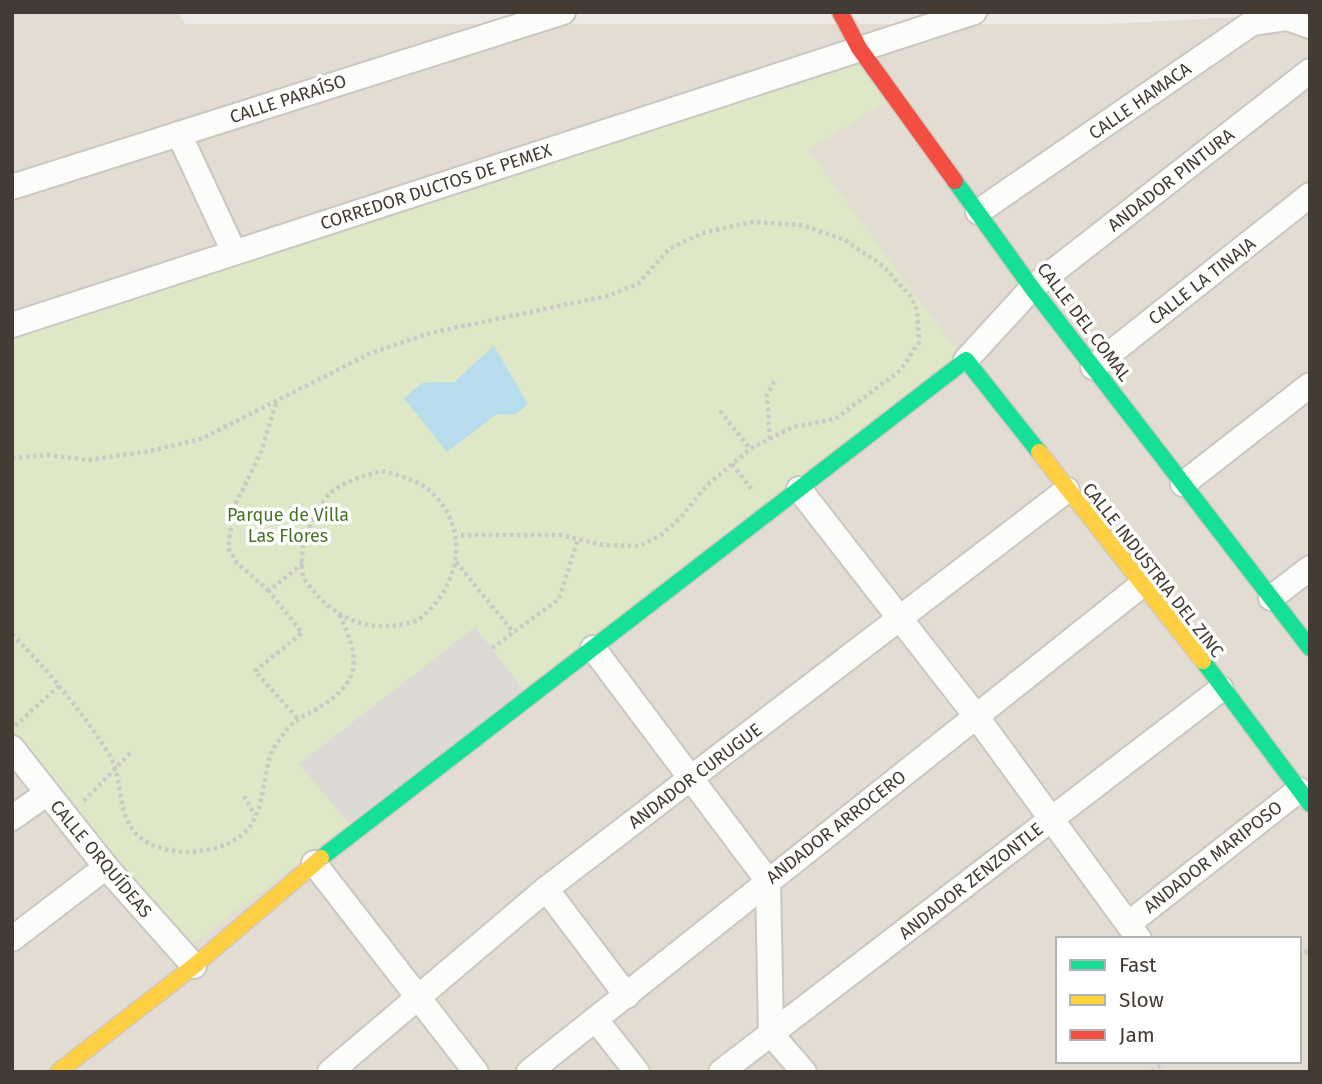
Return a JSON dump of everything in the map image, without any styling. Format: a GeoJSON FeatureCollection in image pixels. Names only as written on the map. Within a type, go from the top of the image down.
{"type":"FeatureCollection","features":[{"type":"Feature","properties":{"kind":"street","name":"CALLE PARAÍSO"},"geometry":{"type":"LineString","coordinates":[[12,187],[563,12]]}},
{"type":"Feature","properties":{"kind":"street","name":"CALLE DEL COMAL"},"geometry":{"type":"LineString","coordinates":[[840,12],[859,48],[1032,288],[1310,648]]}},
{"type":"Feature","properties":{"kind":"street","name":"CORREDOR DUCTOS DE PEMEX"},"geometry":{"type":"LineString","coordinates":[[12,325],[974,12]]}},
{"type":"Feature","properties":{"kind":"street","name":"CALLE HAMACA"},"geometry":{"type":"LineString","coordinates":[[978,212],[1252,23],[1287,18],[1310,26]]}},
{"type":"Feature","properties":{"kind":"street","name":"ANDADOR PINTURA"},"geometry":{"type":"LineString","coordinates":[[966,360],[1032,288],[1310,71]]}},
{"type":"Feature","properties":{"kind":"street"},"geometry":{"type":"LineString","coordinates":[[179,134],[234,252]]}},
{"type":"Feature","properties":{"kind":"street","name":"CALLE LA TINAJA"},"geometry":{"type":"LineString","coordinates":[[1093,367],[1310,195]]}},
{"type":"Feature","properties":{"kind":"street"},"geometry":{"type":"LineString","coordinates":[[58,1072],[194,966],[314,863],[966,360]]}},
{"type":"Feature","properties":{"kind":"street","name":"CALLE INDUSTRIA DEL ZINC"},"geometry":{"type":"LineString","coordinates":[[966,360],[1067,490],[1144,583],[1304,797]]}},
{"type":"Feature","properties":{"kind":"street"},"geometry":{"type":"LineString","coordinates":[[1183,484],[1310,385]]}},
{"type":"Feature","properties":{"kind":"street"},"geometry":{"type":"LineString","coordinates":[[799,489],[976,716],[1133,931]]}},
{"type":"Feature","properties":{"kind":"street","name":"ANDADOR CURUGUE"},"geometry":{"type":"LineString","coordinates":[[330,1072],[546,889],[1067,490]]}},
{"type":"Feature","properties":{"kind":"street"},"geometry":{"type":"LineString","coordinates":[[1271,597],[1310,568]]}},
{"type":"Feature","properties":{"kind":"street","name":"ANDADOR ARROCERO"},"geometry":{"type":"LineString","coordinates":[[529,1072],[1144,583]]}},
{"type":"Feature","properties":{"kind":"street"},"geometry":{"type":"LineString","coordinates":[[593,648],[768,881],[771,1034],[804,1072]]}},
{"type":"Feature","properties":{"kind":"street","name":"ANDADOR ZENZONTLE"},"geometry":{"type":"LineString","coordinates":[[721,1072],[1221,689]]}},
{"type":"Feature","properties":{"kind":"street","name":"CALLE ORQUÍDEAS"},"geometry":{"type":"LineString","coordinates":[[12,748],[106,867],[194,966]]}},
{"type":"Feature","properties":{"kind":"street"},"geometry":{"type":"LineString","coordinates":[[12,818],[46,794]]}},
{"type":"Feature","properties":{"kind":"street","name":"ANDADOR MARIPOSO"},"geometry":{"type":"LineString","coordinates":[[1133,931],[1304,797]]}},
{"type":"Feature","properties":{"kind":"street"},"geometry":{"type":"LineString","coordinates":[[314,863],[476,1072]]}},
{"type":"Feature","properties":{"kind":"street"},"geometry":{"type":"LineString","coordinates":[[12,939],[106,867]]}},
{"type":"Feature","properties":{"kind":"street"},"geometry":{"type":"LineString","coordinates":[[546,889],[627,996]]}},
{"type":"Feature","properties":{"kind":"street"},"geometry":{"type":"LineString","coordinates":[[596,1020],[637,1072]]}},
{"type":"Feature","properties":{"kind":"path"},"geometry":{"type":"LineString","coordinates":[[12,458],[48,455],[88,460],[145,453],[201,439],[370,353],[430,333],[618,292],[638,284],[669,249],[702,233],[752,222],[802,225],[845,240],[883,266],[914,304],[919,342],[901,370],[835,419],[793,427],[750,449],[706,485],[681,517],[661,535],[639,546],[603,545],[561,536],[457,535]]}},
{"type":"Feature","properties":{"kind":"path"},"geometry":{"type":"LineString","coordinates":[[770,439],[767,395],[775,380]]}},
{"type":"Feature","properties":{"kind":"path"},"geometry":{"type":"LineString","coordinates":[[276,402],[261,452],[234,506],[228,548],[237,563],[270,591],[303,633],[255,671],[297,718]]}},
{"type":"Feature","properties":{"kind":"path"},"geometry":{"type":"LineString","coordinates":[[720,411],[750,449]]}},
{"type":"Feature","properties":{"kind":"path"},"geometry":{"type":"LineString","coordinates":[[382,471],[403,476],[430,491],[457,535],[456,562],[447,587],[416,621],[382,628],[352,621],[324,604],[304,578],[302,546],[312,520],[331,492],[356,478],[382,471]]}},
{"type":"Feature","properties":{"kind":"path"},"geometry":{"type":"LineString","coordinates":[[492,649],[559,599],[578,539]]}},
{"type":"Feature","properties":{"kind":"path"},"geometry":{"type":"LineString","coordinates":[[456,562],[514,633]]}},
{"type":"Feature","properties":{"kind":"path"},"geometry":{"type":"LineString","coordinates":[[270,591],[303,563]]}},
{"type":"Feature","properties":{"kind":"path"},"geometry":{"type":"LineString","coordinates":[[12,635],[61,684],[114,767],[128,824],[145,840],[170,850],[204,852],[223,848],[246,832],[260,804],[272,753],[297,718],[315,710],[351,678],[356,650],[339,613]]}},
{"type":"Feature","properties":{"kind":"path"},"geometry":{"type":"LineString","coordinates":[[12,729],[61,684]]}},
{"type":"Feature","properties":{"kind":"path"},"geometry":{"type":"LineString","coordinates":[[67,820],[114,767],[132,751]]}},
{"type":"Feature","properties":{"kind":"path"},"geometry":{"type":"LineString","coordinates":[[244,796],[255,815]]}},
{"type":"Feature","properties":{"kind":"shaded area"},"geometry":{"type":"Polygon","coordinates":[[[12,12],[178,12],[185,24],[1107,24],[1310,13],[1310,1072],[12,1072],[12,12]]]}},
{"type":"Feature","properties":{"kind":"shaded area"},"geometry":{"type":"Polygon","coordinates":[[[475,627],[524,690],[349,824],[299,764],[475,627]]]}},
{"type":"Feature","properties":{"kind":"green space","name":"Parque de Villa Las Flores"},"geometry":{"type":"Polygon","coordinates":[[[859,48],[894,97],[808,150],[963,359],[186,949],[12,748],[12,325],[859,48]]]}},
{"type":"Feature","properties":{"kind":"water"},"geometry":{"type":"Polygon","coordinates":[[[494,346],[528,404],[515,415],[497,414],[447,452],[404,398],[422,383],[454,382],[494,346]]]}},
{"type":"Feature","properties":{"kind":"traffic: fast"},"geometry":{"type":"LineString","coordinates":[[955,181],[1032,288],[1310,648]]}},
{"type":"Feature","properties":{"kind":"traffic: fast"},"geometry":{"type":"LineString","coordinates":[[321,858],[966,360],[1039,452]]}},
{"type":"Feature","properties":{"kind":"traffic: fast"},"geometry":{"type":"LineString","coordinates":[[1203,661],[1310,804]]}},
{"type":"Feature","properties":{"kind":"traffic: slow"},"geometry":{"type":"LineString","coordinates":[[1039,452],[1203,661]]}},
{"type":"Feature","properties":{"kind":"traffic: slow"},"geometry":{"type":"LineString","coordinates":[[58,1072],[194,966],[321,858]]}},
{"type":"Feature","properties":{"kind":"traffic: jam"},"geometry":{"type":"LineString","coordinates":[[840,12],[859,48],[955,181]]}}]}
